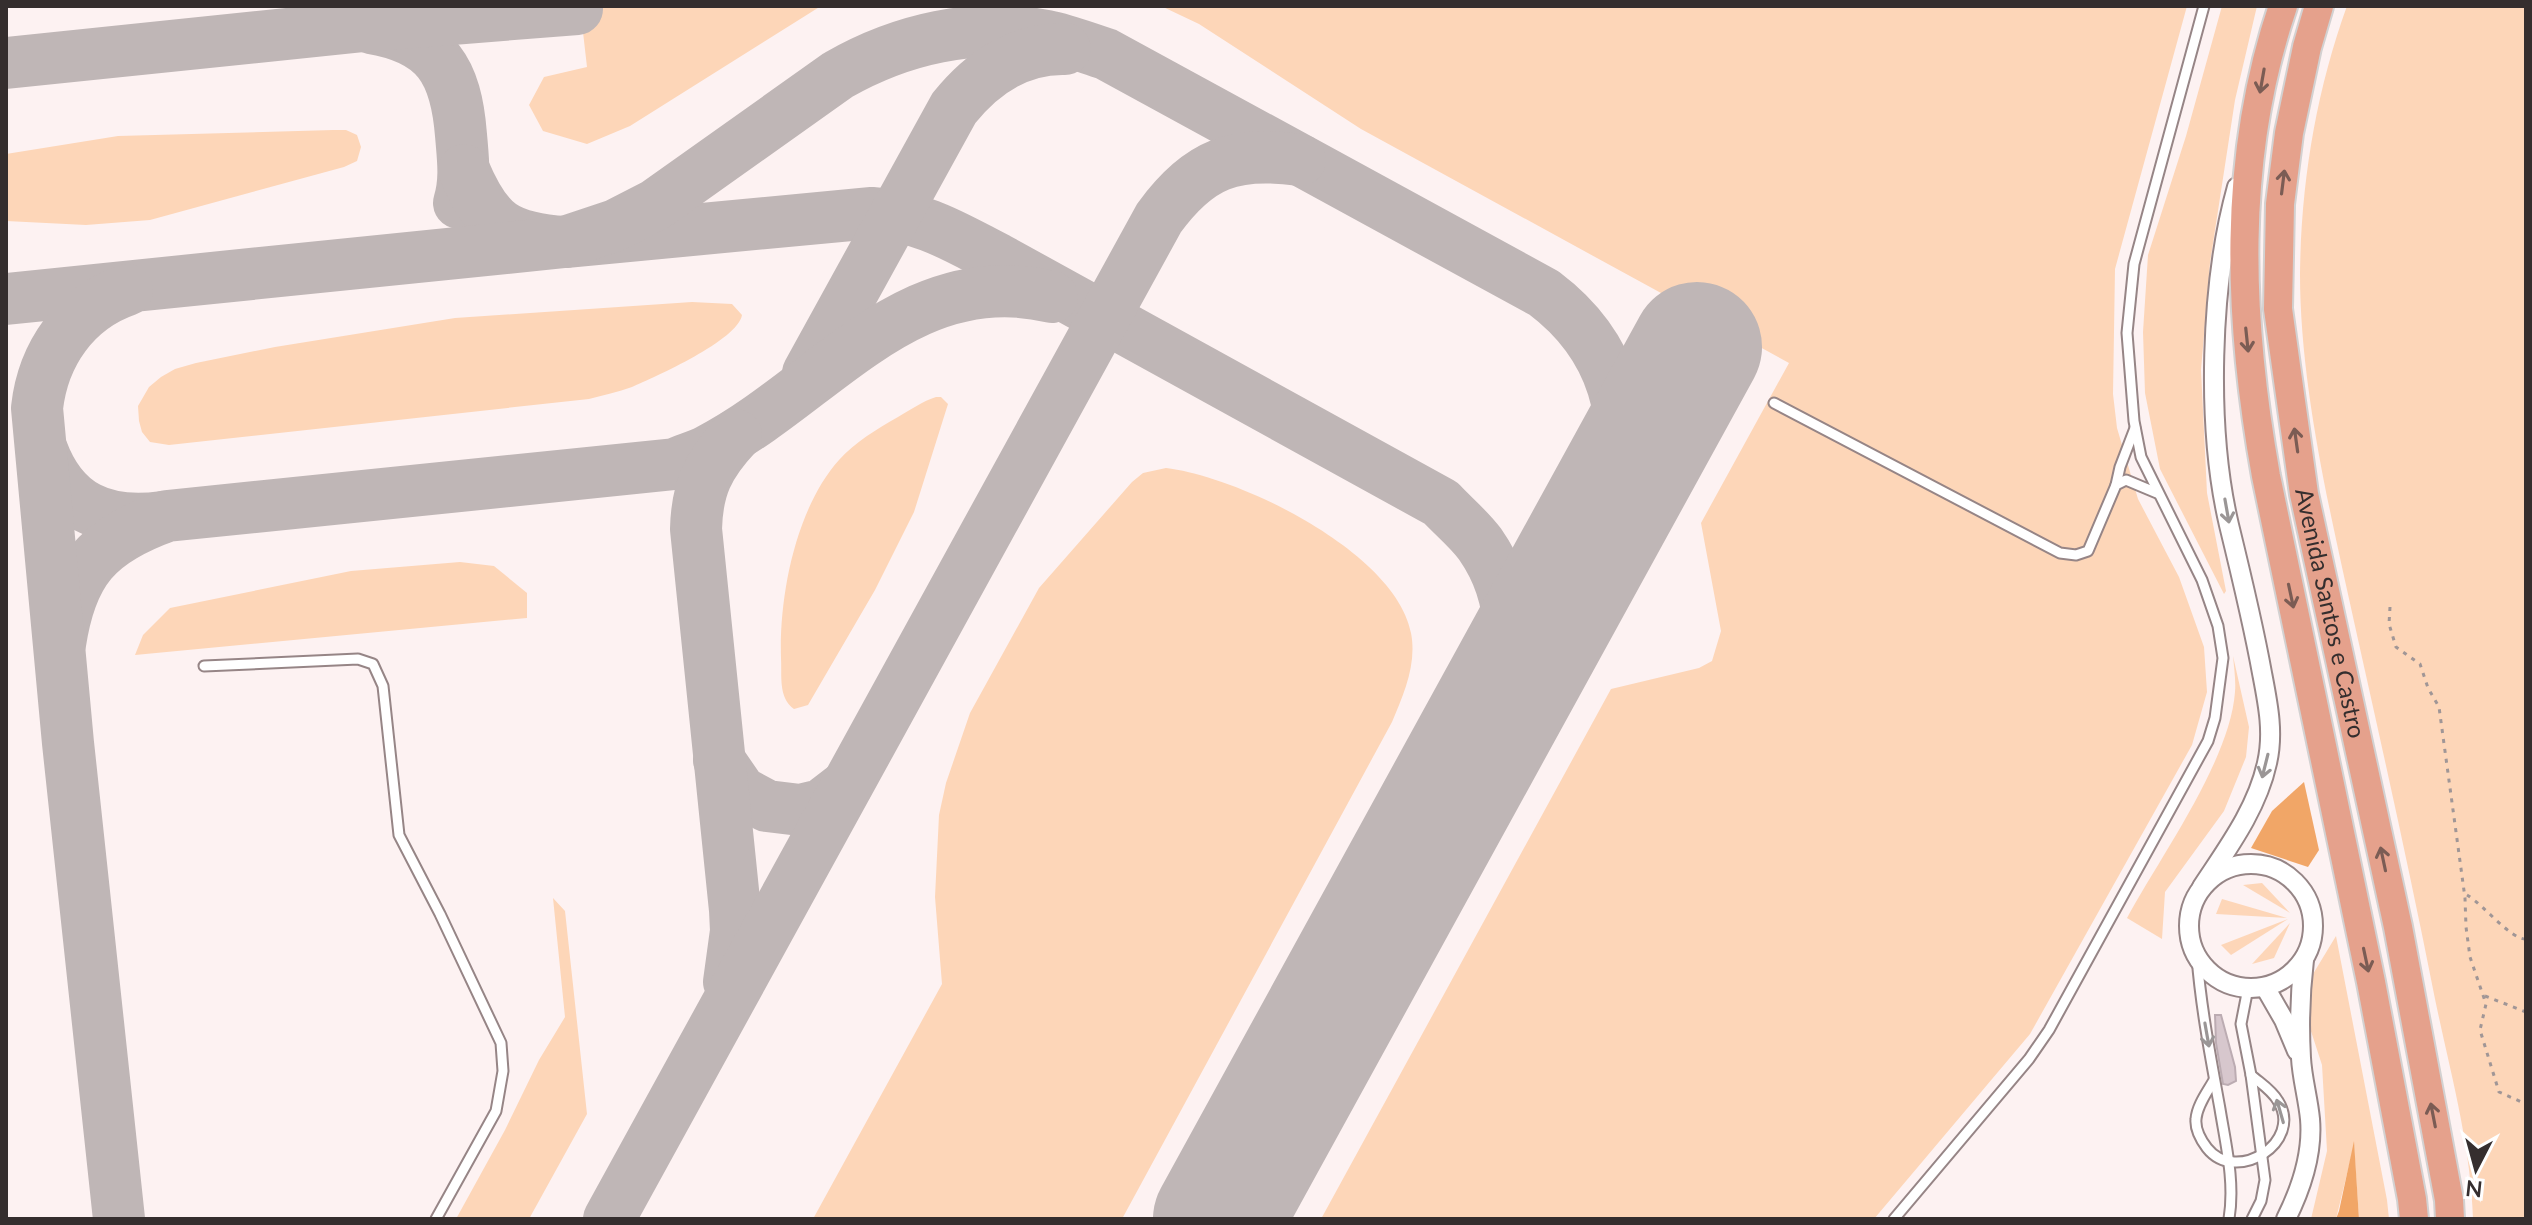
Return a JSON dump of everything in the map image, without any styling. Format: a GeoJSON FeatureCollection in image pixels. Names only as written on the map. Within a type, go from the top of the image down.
{"type":"FeatureCollection","features":[{"type":"Feature","properties":{"kind":"main road","name":"Avenida Santos e Castro"},"geometry":{"type":"LineString","coordinates":[[2283,6],[2267,53],[2253,130],[2245,202],[2245,329],[2256,419],[2371,982],[2414,1219]]}},
{"type":"Feature","properties":{"kind":"main road","name":"Avenida Santos e Castro"},"geometry":{"type":"LineString","coordinates":[[2319,6],[2289,133],[2280,204],[2278,309],[2304,494],[2398,927],[2450,1219]]}},
{"type":"Feature","properties":{"kind":"street"},"geometry":{"type":"LineString","coordinates":[[2253,130],[2234,195],[2221,270],[2214,405],[2228,523],[2251,610],[2272,725],[2267,764],[2253,804],[2194,900],[2189,929],[2197,957],[2219,979],[2256,988],[2289,976],[2304,960]]}},
{"type":"Feature","properties":{"kind":"street"},"geometry":{"type":"LineString","coordinates":[[2202,887],[2218,873],[2238,865],[2258,864],[2279,870],[2296,882],[2308,899],[2314,920],[2299,999],[2301,1061],[2310,1122],[2309,1145],[2306,1170],[2286,1219]]}},
{"type":"Feature","properties":{"kind":"street"},"geometry":{"type":"LineString","coordinates":[[2256,988],[2284,1020],[2301,1061]]}},
{"type":"Feature","properties":{"kind":"lane"},"geometry":{"type":"LineString","coordinates":[[1894,1219],[2029,1059],[2049,1030],[2208,741],[2215,718],[2223,658],[2218,626],[2202,580],[2141,457],[2135,428],[2127,333],[2134,264],[2204,6]]}},
{"type":"Feature","properties":{"kind":"lane"},"geometry":{"type":"LineString","coordinates":[[1774,403],[2060,553],[2076,555],[2088,551],[2116,485],[2135,428]]}},
{"type":"Feature","properties":{"kind":"lane"},"geometry":{"type":"LineString","coordinates":[[2116,485],[2126,480],[2157,493]]}},
{"type":"Feature","properties":{"kind":"lane"},"geometry":{"type":"LineString","coordinates":[[204,666],[358,659],[373,664],[383,686],[399,835],[501,1043],[503,1071],[496,1111],[436,1219]]}},
{"type":"Feature","properties":{"kind":"lane"},"geometry":{"type":"LineString","coordinates":[[2197,957],[2200,992],[2229,1161],[2229,1219]]}},
{"type":"Feature","properties":{"kind":"lane"},"geometry":{"type":"LineString","coordinates":[[2252,1219],[2261,1201],[2265,1180],[2241,1024],[2256,988]]}},
{"type":"Feature","properties":{"kind":"lane"},"geometry":{"type":"LineString","coordinates":[[2214,1080],[2196,1119],[2200,1139],[2211,1154],[2229,1161],[2247,1162],[2263,1156],[2278,1139],[2284,1123],[2281,1104],[2251,1075]]}},
{"type":"Feature","properties":{"kind":"path"},"geometry":{"type":"LineString","coordinates":[[2390,607],[2389,624],[2396,647],[2420,664],[2439,707],[2465,894],[2470,957],[2485,996],[2480,1030],[2499,1092],[2526,1104]]}},
{"type":"Feature","properties":{"kind":"path"},"geometry":{"type":"LineString","coordinates":[[2465,894],[2481,904],[2511,935],[2519,940],[2526,939]]}},
{"type":"Feature","properties":{"kind":"path"},"geometry":{"type":"LineString","coordinates":[[2485,996],[2526,1012]]}},
{"type":"Feature","properties":{"kind":"shaded area"},"geometry":{"type":"Polygon","coordinates":[[[580,6],[821,6],[630,126],[587,144],[543,131],[529,105],[544,77],[587,67],[580,6]]]}},
{"type":"Feature","properties":{"kind":"shaded area"},"geometry":{"type":"Polygon","coordinates":[[[1161,6],[2187,6],[2115,269],[2113,394],[2117,428],[2138,499],[2179,577],[2204,647],[2207,692],[2192,745],[2030,1034],[1874,1219],[1321,1219],[1611,689],[1699,668],[1712,661],[1721,631],[1701,523],[1789,363],[1361,129],[1199,24],[1161,6]]]}},
{"type":"Feature","properties":{"kind":"shaded area"},"geometry":{"type":"Polygon","coordinates":[[[2222,6],[2257,6],[2235,100],[2210,263],[2201,370],[2207,493],[2226,591],[2224,594],[2160,469],[2145,393],[2143,332],[2148,255],[2186,136],[2222,6]]]}},
{"type":"Feature","properties":{"kind":"shaded area"},"geometry":{"type":"Polygon","coordinates":[[[2347,6],[2526,6],[2526,1219],[2473,1219],[2459,1109],[2311,409],[2301,318],[2303,205],[2319,104],[2347,6]]]}},
{"type":"Feature","properties":{"kind":"shaded area"},"geometry":{"type":"Polygon","coordinates":[[[346,130],[357,135],[361,147],[357,161],[344,167],[150,220],[86,225],[6,221],[6,154],[118,136],[346,130]]]}},
{"type":"Feature","properties":{"kind":"shaded area"},"geometry":{"type":"Polygon","coordinates":[[[692,302],[732,304],[742,315],[726,335],[694,357],[632,387],[589,399],[169,445],[150,442],[142,432],[139,421],[138,406],[149,387],[175,369],[196,363],[455,318],[692,302]]]}},
{"type":"Feature","properties":{"kind":"shaded area"},"geometry":{"type":"Polygon","coordinates":[[[941,397],[948,404],[914,512],[875,590],[808,705],[794,709],[785,699],[782,686],[783,607],[793,553],[812,502],[824,480],[852,447],[882,426],[941,397]]]}},
{"type":"Feature","properties":{"kind":"shaded area"},"geometry":{"type":"Polygon","coordinates":[[[1166,468],[1234,486],[1273,503],[1347,548],[1377,575],[1399,603],[1411,633],[1412,656],[1408,679],[1392,722],[1122,1219],[813,1219],[942,984],[935,897],[939,815],[946,783],[970,713],[1039,588],[1132,482],[1143,473],[1166,468]]]}},
{"type":"Feature","properties":{"kind":"shaded area"},"geometry":{"type":"Polygon","coordinates":[[[460,562],[494,566],[527,593],[527,618],[135,655],[143,635],[170,608],[351,571],[460,562]]]}},
{"type":"Feature","properties":{"kind":"shaded area"},"geometry":{"type":"Polygon","coordinates":[[[2233,656],[2249,727],[2246,757],[2224,811],[2165,892],[2162,939],[2127,918],[2192,808],[2221,748],[2235,692],[2233,656]]]}},
{"type":"Feature","properties":{"kind":"shaded area"},"geometry":{"type":"Polygon","coordinates":[[[2304,782],[2319,850],[2308,867],[2251,848],[2272,811],[2304,782]]]}},
{"type":"Feature","properties":{"kind":"shaded area"},"geometry":{"type":"Polygon","coordinates":[[[2262,883],[2290,913],[2243,885],[2262,883]]]}},
{"type":"Feature","properties":{"kind":"shaded area"},"geometry":{"type":"Polygon","coordinates":[[[553,898],[565,911],[587,1114],[529,1219],[456,1219],[539,1060],[565,1017],[553,898]]]}},
{"type":"Feature","properties":{"kind":"shaded area"},"geometry":{"type":"Polygon","coordinates":[[[2222,899],[2287,918],[2216,914],[2222,899]]]}},
{"type":"Feature","properties":{"kind":"shaded area"},"geometry":{"type":"Polygon","coordinates":[[[2288,919],[2231,955],[2221,945],[2288,919]]]}},
{"type":"Feature","properties":{"kind":"shaded area"},"geometry":{"type":"Polygon","coordinates":[[[2290,923],[2274,958],[2252,964],[2290,923]]]}},
{"type":"Feature","properties":{"kind":"shaded area"},"geometry":{"type":"Polygon","coordinates":[[[2336,936],[2389,1219],[2359,1219],[2354,1145],[2336,1219],[2311,1219],[2327,1151],[2322,1065],[2309,1025],[2313,974],[2336,936]]]}},
{"type":"Feature","properties":{"kind":"shaded area"},"geometry":{"type":"Polygon","coordinates":[[[2354,1141],[2359,1219],[2336,1219],[2339,1211],[2354,1141]]]}},
{"type":"Feature","properties":{"kind":"building"},"geometry":{"type":"Polygon","coordinates":[[[2215,1015],[2221,1015],[2235,1067],[2236,1081],[2228,1085],[2223,1084],[2215,1015]]]}},
{"type":"Feature","properties":{"kind":"taxiway"},"geometry":{"type":"LineString","coordinates":[[6,63],[364,26],[577,9]]}},
{"type":"Feature","properties":{"kind":"taxiway"},"geometry":{"type":"LineString","coordinates":[[371,28],[412,40],[427,50],[448,76],[461,135],[463,178],[459,203]]}},
{"type":"Feature","properties":{"kind":"taxiway"},"geometry":{"type":"LineString","coordinates":[[6,299],[565,242],[616,225],[655,205],[838,75],[862,62],[939,37],[992,31],[1020,32],[1054,38],[1106,54],[1544,293],[1587,336],[1613,387],[1621,444],[1618,474],[1610,504]]}},
{"type":"Feature","properties":{"kind":"taxiway"},"geometry":{"type":"LineString","coordinates":[[808,373],[954,108],[977,84],[1003,65],[1032,53],[1065,49]]}},
{"type":"Feature","properties":{"kind":"taxiway"},"geometry":{"type":"LineString","coordinates":[[609,1219],[1159,218],[1189,184],[1220,165],[1256,158],[1300,160]]}},
{"type":"Feature","properties":{"kind":"taxiway"},"geometry":{"type":"LineString","coordinates":[[464,170],[481,204],[501,225],[513,232],[545,240],[565,242],[872,213],[923,223],[998,259],[1441,503],[1480,544],[1502,587],[1509,632],[1508,655],[1505,678],[1491,724]]}},
{"type":"Feature","properties":{"kind":"taxiway"},"geometry":{"type":"LineString","coordinates":[[119,1219],[68,743],[37,408],[46,369],[65,336],[92,308],[127,290]]}},
{"type":"Feature","properties":{"kind":"taxiway"},"geometry":{"type":"LineString","coordinates":[[60,644],[72,597],[91,562],[122,536],[167,516],[675,464],[709,450],[751,425],[869,338],[910,314],[954,298],[1001,291],[1052,297]]}},
{"type":"Feature","properties":{"kind":"taxiway"},"geometry":{"type":"LineString","coordinates":[[729,982],[736,931],[735,910],[696,529],[699,501],[706,478],[736,435]]}},
{"type":"Feature","properties":{"kind":"taxiway"},"geometry":{"type":"LineString","coordinates":[[42,450],[61,486],[88,508],[122,518],[163,517]]}},
{"type":"Feature","properties":{"kind":"taxiway"},"geometry":{"type":"LineString","coordinates":[[719,760],[741,792],[767,806],[800,810],[821,805],[847,785]]}},
{"type":"Feature","properties":{"kind":"runway"},"geometry":{"type":"LineString","coordinates":[[1218,1219],[1697,347]]}}]}
